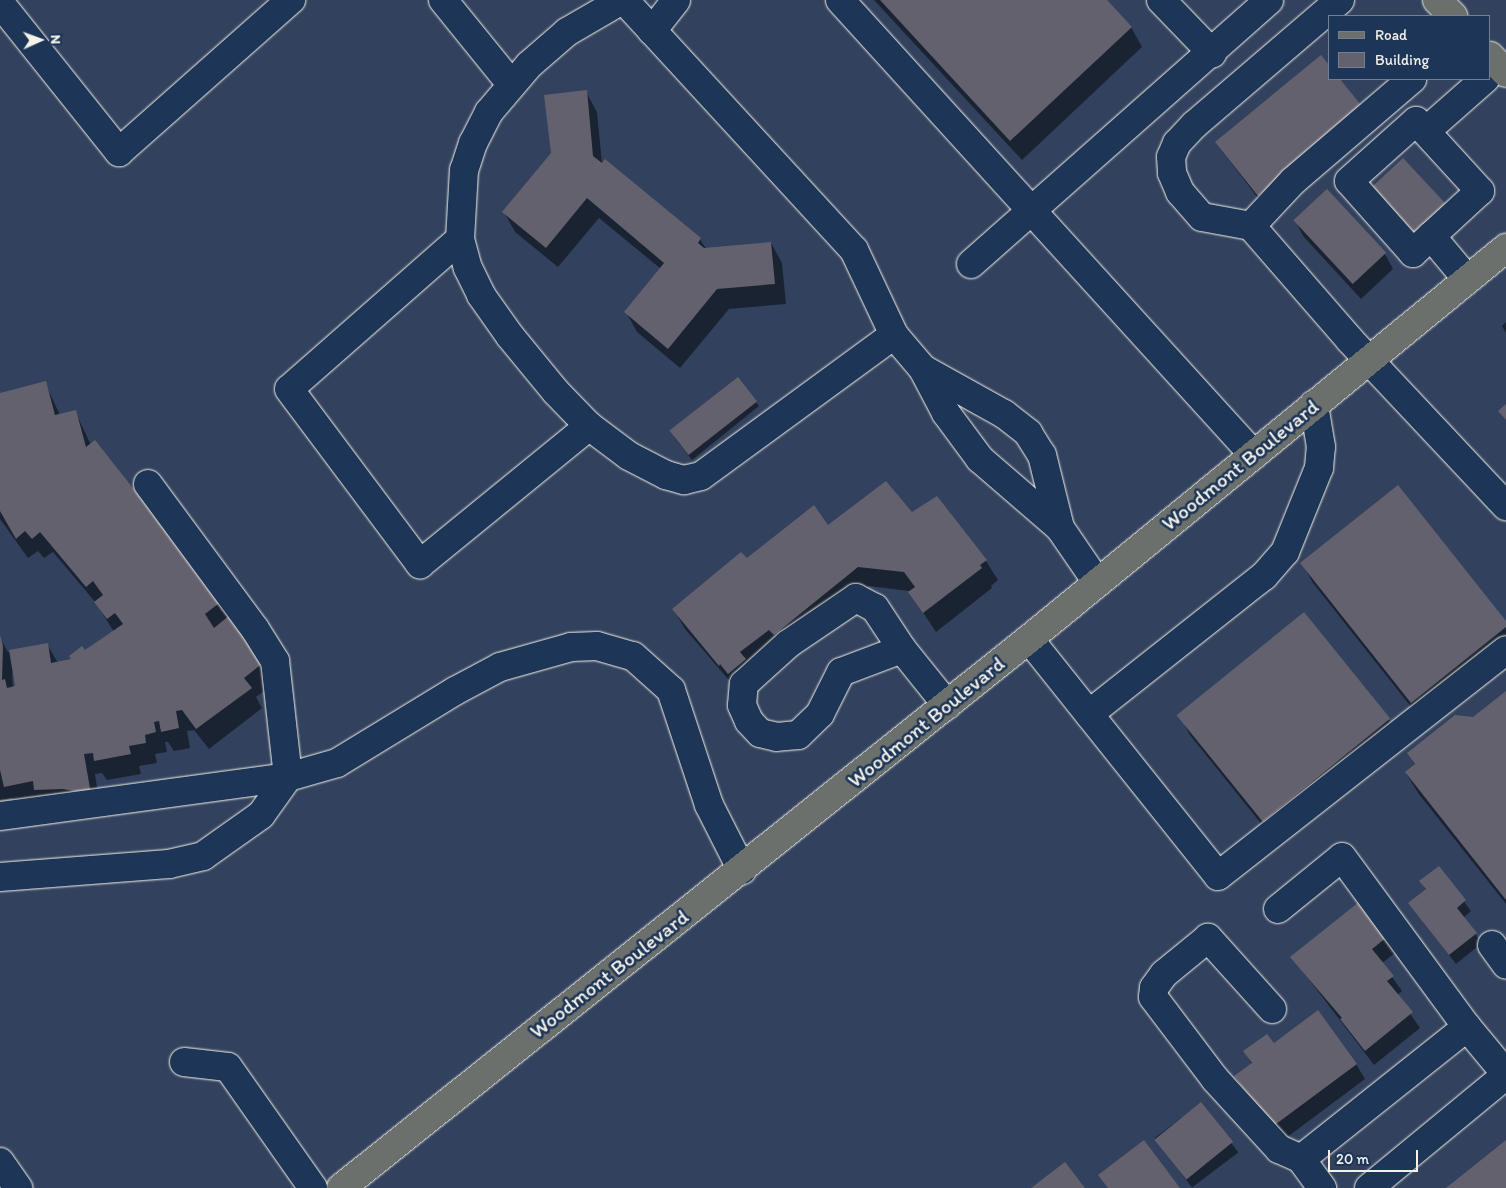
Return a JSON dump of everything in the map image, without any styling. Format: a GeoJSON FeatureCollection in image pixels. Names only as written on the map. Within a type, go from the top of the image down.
{"type":"FeatureCollection","features":[{"type":"Feature","properties":{"kind":"main road"},"geometry":{"type":"LineString","coordinates":[[1437,0],[1451,15]]}},
{"type":"Feature","properties":{"kind":"main road","name":"Woodmont Boulevard"},"geometry":{"type":"LineString","coordinates":[[341,1188],[742,870],[1029,639],[1506,248]]}},
{"type":"Feature","properties":{"kind":"street"},"geometry":{"type":"LineString","coordinates":[[0,3],[119,152],[291,0]]}},
{"type":"Feature","properties":{"kind":"street"},"geometry":{"type":"LineString","coordinates":[[443,0],[511,84]]}},
{"type":"Feature","properties":{"kind":"street"},"geometry":{"type":"LineString","coordinates":[[894,335],[701,476],[684,480],[666,475],[629,456],[589,426],[556,392],[481,295],[468,268],[460,239],[464,170],[473,143],[489,112],[511,84],[567,32],[623,0],[854,250],[894,335],[923,369],[946,412],[980,458],[1060,528],[1097,582]]}},
{"type":"Feature","properties":{"kind":"street"},"geometry":{"type":"LineString","coordinates":[[652,31],[676,0]]}},
{"type":"Feature","properties":{"kind":"street"},"geometry":{"type":"LineString","coordinates":[[840,0],[1030,213],[1253,454]]}},
{"type":"Feature","properties":{"kind":"street"},"geometry":{"type":"LineString","coordinates":[[1161,0],[1212,53]]}},
{"type":"Feature","properties":{"kind":"street"},"geometry":{"type":"LineString","coordinates":[[971,264],[1212,53],[1269,0]]}},
{"type":"Feature","properties":{"kind":"street"},"geometry":{"type":"LineString","coordinates":[[1340,0],[1194,125],[1177,143],[1171,157],[1172,173],[1180,192],[1202,217],[1251,226],[1369,360],[1506,506]]}},
{"type":"Feature","properties":{"kind":"street"},"geometry":{"type":"LineString","coordinates":[[1251,226],[1292,181],[1411,80]]}},
{"type":"Feature","properties":{"kind":"street"},"geometry":{"type":"LineString","coordinates":[[1426,131],[1478,80]]}},
{"type":"Feature","properties":{"kind":"street"},"geometry":{"type":"LineString","coordinates":[[1416,121],[1480,191],[1431,236],[1413,253],[1349,181],[1416,121]]}},
{"type":"Feature","properties":{"kind":"street"},"geometry":{"type":"LineString","coordinates":[[1431,236],[1468,279]]}},
{"type":"Feature","properties":{"kind":"street"},"geometry":{"type":"LineString","coordinates":[[460,239],[289,389],[420,564],[589,426]]}},
{"type":"Feature","properties":{"kind":"street"},"geometry":{"type":"LineString","coordinates":[[923,369],[1004,414],[1028,433],[1042,455],[1060,528]]}},
{"type":"Feature","properties":{"kind":"street"},"geometry":{"type":"LineString","coordinates":[[1089,714],[1264,576],[1281,557],[1292,540],[1320,468],[1321,447],[1314,405]]}},
{"type":"Feature","properties":{"kind":"street"},"geometry":{"type":"LineString","coordinates":[[0,877],[169,864],[203,856],[261,815],[288,777],[275,661],[256,629],[148,484]]}},
{"type":"Feature","properties":{"kind":"street"},"geometry":{"type":"LineString","coordinates":[[902,649],[840,672],[820,714],[798,735],[769,735],[760,733],[749,721],[742,705],[744,684],[788,644],[856,598],[875,608],[902,649],[946,705]]}},
{"type":"Feature","properties":{"kind":"street"},"geometry":{"type":"LineString","coordinates":[[1029,639],[1218,876],[1506,650]]}},
{"type":"Feature","properties":{"kind":"street"},"geometry":{"type":"LineString","coordinates":[[0,816],[288,777],[337,763],[455,691],[500,667],[571,648],[597,646],[633,656],[671,690],[710,805],[742,870]]}},
{"type":"Feature","properties":{"kind":"street"},"geometry":{"type":"LineString","coordinates":[[1278,909],[1342,857],[1467,1027],[1506,1074],[1369,1188]]}},
{"type":"Feature","properties":{"kind":"street"},"geometry":{"type":"LineString","coordinates":[[1272,1009],[1208,938],[1164,974],[1154,988],[1153,997],[1215,1079],[1279,1149],[1301,1159],[1322,1188]]}},
{"type":"Feature","properties":{"kind":"street"},"geometry":{"type":"LineString","coordinates":[[1301,1159],[1467,1027]]}},
{"type":"Feature","properties":{"kind":"street"},"geometry":{"type":"LineString","coordinates":[[184,1062],[228,1067],[313,1188]]}},
{"type":"Feature","properties":{"kind":"street"},"geometry":{"type":"LineString","coordinates":[[0,1162],[18,1188]]}},
{"type":"Feature","properties":{"kind":"building"},"geometry":{"type":"Polygon","coordinates":[[[880,0],[1107,0],[1132,27],[1010,141],[880,0]]]}},
{"type":"Feature","properties":{"kind":"building"},"geometry":{"type":"Polygon","coordinates":[[[1321,55],[1328,64],[1328,80],[1341,80],[1364,109],[1258,196],[1215,142],[1321,55]]]}},
{"type":"Feature","properties":{"kind":"building"},"geometry":{"type":"Polygon","coordinates":[[[587,90],[593,156],[602,163],[605,159],[701,238],[698,243],[704,248],[771,242],[775,284],[717,289],[668,349],[624,312],[664,263],[587,198],[546,248],[502,212],[551,153],[544,95],[587,90]]]}},
{"type":"Feature","properties":{"kind":"building"},"geometry":{"type":"Polygon","coordinates":[[[1403,158],[1448,206],[1416,236],[1371,188],[1403,158]]]}},
{"type":"Feature","properties":{"kind":"building"},"geometry":{"type":"Polygon","coordinates":[[[1327,189],[1386,253],[1353,284],[1293,220],[1327,189]]]}},
{"type":"Feature","properties":{"kind":"building"},"geometry":{"type":"Polygon","coordinates":[[[738,377],[757,401],[689,455],[669,431],[738,377]]]}},
{"type":"Feature","properties":{"kind":"building"},"geometry":{"type":"Polygon","coordinates":[[[46,381],[55,415],[76,410],[86,447],[95,440],[222,601],[205,614],[214,628],[230,615],[263,663],[244,678],[252,688],[196,729],[182,710],[176,711],[179,728],[161,732],[159,721],[154,722],[156,732],[145,735],[146,743],[129,746],[131,754],[94,761],[93,753],[84,754],[91,794],[63,789],[34,790],[33,781],[4,787],[0,770],[0,635],[3,646],[2,680],[5,679],[7,688],[15,686],[9,650],[48,643],[51,663],[71,659],[69,656],[82,646],[85,650],[123,624],[115,613],[107,619],[94,602],[103,595],[93,581],[86,587],[40,532],[32,539],[25,531],[16,539],[0,511],[0,393],[46,381]]]}},
{"type":"Feature","properties":{"kind":"building"},"geometry":{"type":"Polygon","coordinates":[[[1506,404],[1506,420],[1498,411],[1506,404]]]}},
{"type":"Feature","properties":{"kind":"building"},"geometry":{"type":"Polygon","coordinates":[[[886,481],[912,512],[937,496],[987,560],[980,565],[982,568],[923,613],[908,592],[915,587],[904,572],[858,567],[774,635],[769,630],[740,652],[746,659],[728,674],[720,664],[719,666],[672,609],[741,552],[747,558],[814,505],[828,525],[886,481]]]}},
{"type":"Feature","properties":{"kind":"building"},"geometry":{"type":"Polygon","coordinates":[[[1398,485],[1506,621],[1506,627],[1411,703],[1300,563],[1398,485]]]}},
{"type":"Feature","properties":{"kind":"building"},"geometry":{"type":"Polygon","coordinates":[[[1304,612],[1390,718],[1263,822],[1177,715],[1304,612]]]}},
{"type":"Feature","properties":{"kind":"building"},"geometry":{"type":"Polygon","coordinates":[[[1506,691],[1506,900],[1405,772],[1415,764],[1407,753],[1455,715],[1473,717],[1506,691]]]}},
{"type":"Feature","properties":{"kind":"building"},"geometry":{"type":"Polygon","coordinates":[[[1439,866],[1466,900],[1457,908],[1477,933],[1449,955],[1408,903],[1426,889],[1419,881],[1439,866]]]}},
{"type":"Feature","properties":{"kind":"building"},"geometry":{"type":"Polygon","coordinates":[[[1359,902],[1387,937],[1372,949],[1394,976],[1387,981],[1413,1012],[1365,1051],[1340,1019],[1342,1018],[1290,957],[1359,902]]]}},
{"type":"Feature","properties":{"kind":"building"},"geometry":{"type":"Polygon","coordinates":[[[1318,1010],[1357,1064],[1272,1127],[1234,1076],[1252,1063],[1243,1051],[1267,1034],[1274,1043],[1318,1010]]]}},
{"type":"Feature","properties":{"kind":"building"},"geometry":{"type":"Polygon","coordinates":[[[1201,1102],[1233,1142],[1186,1179],[1154,1140],[1201,1102]]]}},
{"type":"Feature","properties":{"kind":"building"},"geometry":{"type":"Polygon","coordinates":[[[1144,1140],[1180,1188],[1108,1188],[1098,1175],[1144,1140]]]}},
{"type":"Feature","properties":{"kind":"building"},"geometry":{"type":"Polygon","coordinates":[[[1506,1140],[1506,1188],[1446,1188],[1506,1140]]]}},
{"type":"Feature","properties":{"kind":"building"},"geometry":{"type":"Polygon","coordinates":[[[1065,1162],[1085,1188],[1031,1188],[1065,1162]]]}}]}
